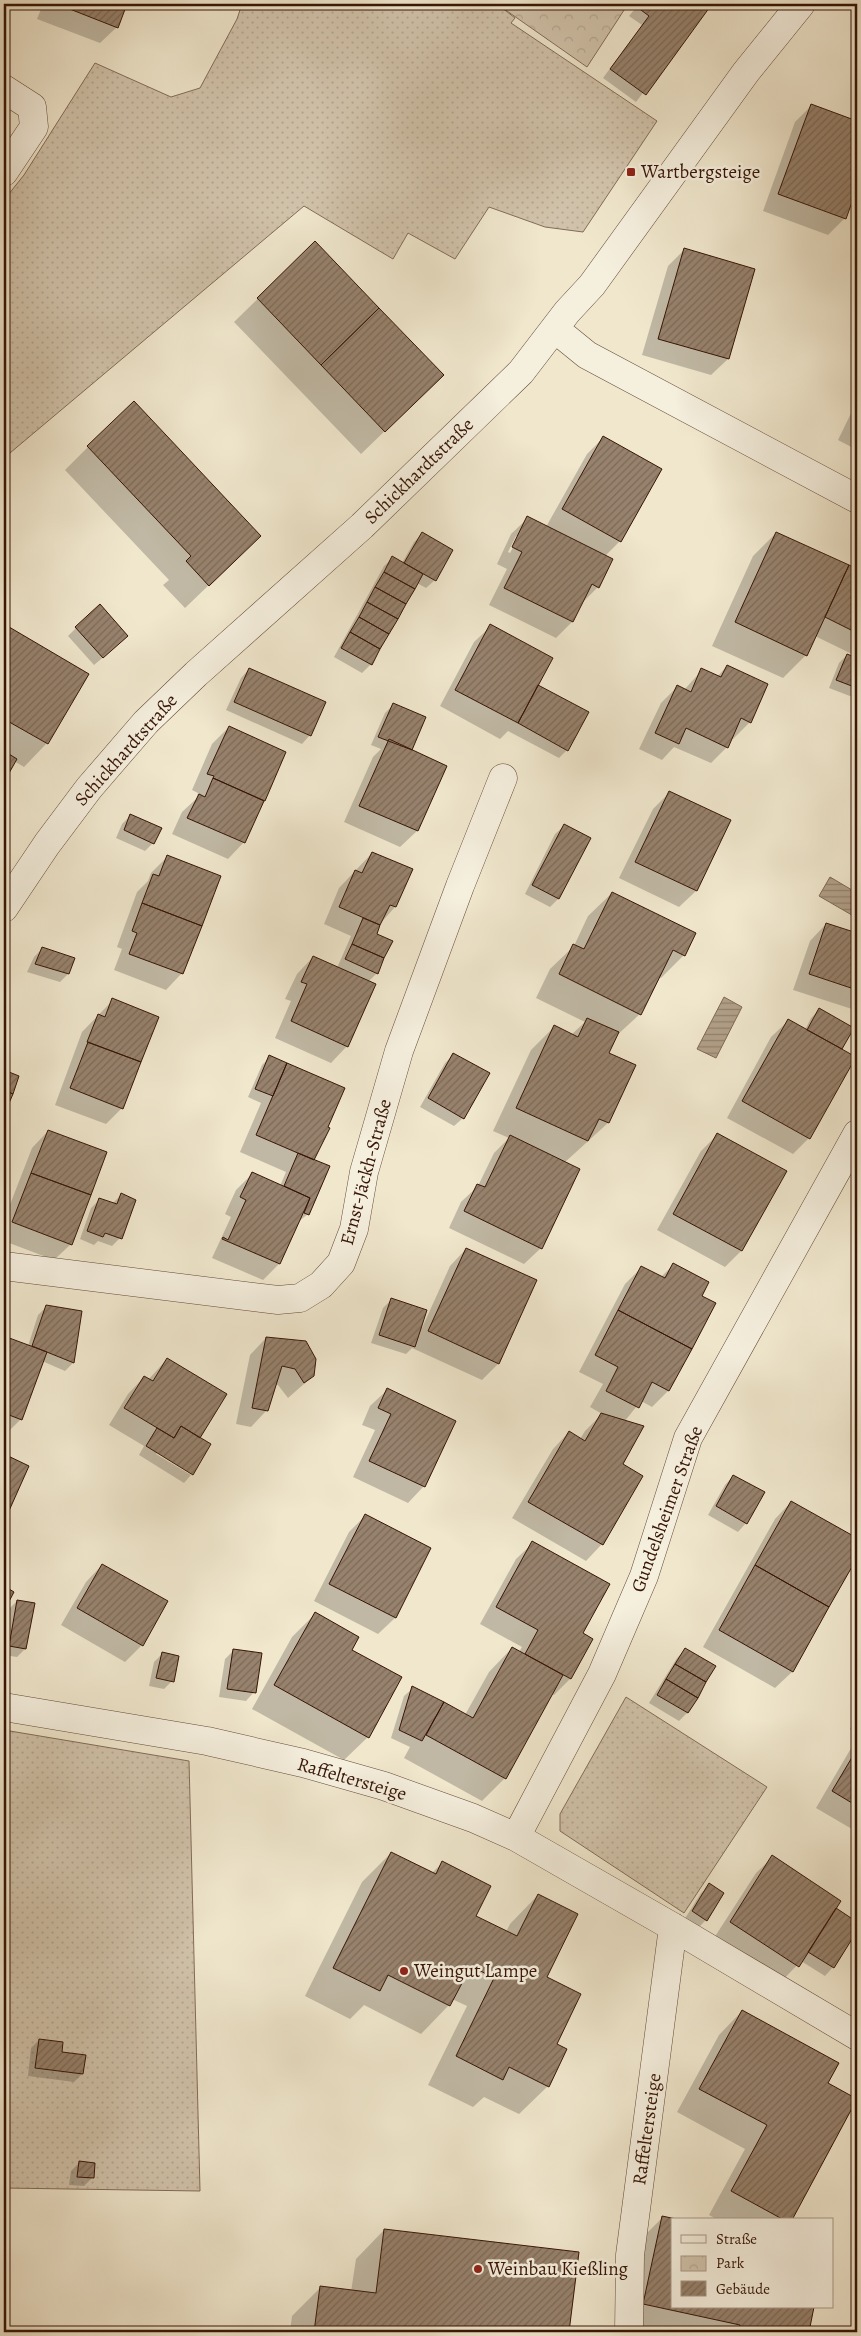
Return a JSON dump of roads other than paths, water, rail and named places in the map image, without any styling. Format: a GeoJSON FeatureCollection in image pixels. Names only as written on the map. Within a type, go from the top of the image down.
{"type":"FeatureCollection","features":[{"type":"Feature","properties":{"kind":"street","name":"Schickhardtstraße"},"geometry":{"type":"LineString","coordinates":[[4,908],[47,844],[90,788],[146,722],[415,475],[521,372],[568,312],[592,285],[746,72],[801,4]]}},
{"type":"Feature","properties":{"kind":"street"},"geometry":{"type":"LineString","coordinates":[[4,89],[32,107],[34,127],[4,172]]}},
{"type":"Feature","properties":{"kind":"street"},"geometry":{"type":"LineString","coordinates":[[555,329],[587,355],[857,499]]}},
{"type":"Feature","properties":{"kind":"street","name":"Ernst-Jäckh-Straße"},"geometry":{"type":"LineString","coordinates":[[4,1266],[278,1300],[300,1298],[321,1286],[341,1263],[354,1229],[364,1172],[399,1051],[460,886],[503,778]]}},
{"type":"Feature","properties":{"kind":"street","name":"Gundelsheimer Straße"},"geometry":{"type":"LineString","coordinates":[[516,1837],[606,1665],[644,1576],[688,1438],[857,1134]]}},
{"type":"Feature","properties":{"kind":"street","name":"Raffeltersteige"},"geometry":{"type":"LineString","coordinates":[[4,1707],[207,1741],[303,1763],[384,1786],[473,1818],[516,1837],[674,1927],[857,2036]]}},
{"type":"Feature","properties":{"kind":"street","name":"Raffeltersteige"},"geometry":{"type":"LineString","coordinates":[[629,2332],[630,2255],[674,1927]]}},
{"type":"Feature","properties":{"kind":"place","name":"Wartbergsteige"},"geometry":{"type":"Point","coordinates":[631,172]}},
{"type":"Feature","properties":{"kind":"place","name":"Weingut Lampe"},"geometry":{"type":"Point","coordinates":[404,1971]}},
{"type":"Feature","properties":{"kind":"place","name":"Weinbau Kießling"},"geometry":{"type":"Point","coordinates":[478,2269]}}]}
